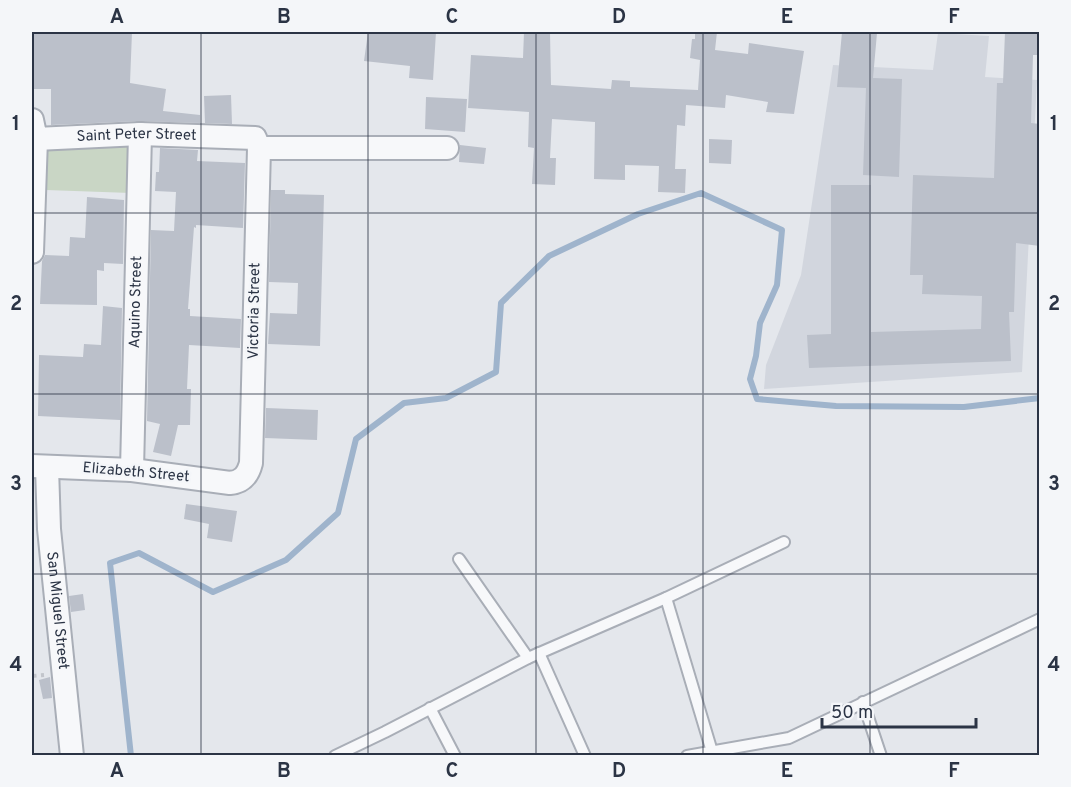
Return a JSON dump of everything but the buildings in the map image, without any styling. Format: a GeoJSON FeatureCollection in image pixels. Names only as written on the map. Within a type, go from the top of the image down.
{"type":"FeatureCollection","features":[{"type":"Feature","properties":{"kind":"street","name":"Saint Peter Street"},"geometry":{"type":"LineString","coordinates":[[34,129],[257,143],[447,148]]}},
{"type":"Feature","properties":{"kind":"street"},"geometry":{"type":"LineString","coordinates":[[32,252],[34,129]]}},
{"type":"Feature","properties":{"kind":"street","name":"Aquino Street"},"geometry":{"type":"LineString","coordinates":[[132,470],[140,134]]}},
{"type":"Feature","properties":{"kind":"street","name":"Victoria Street"},"geometry":{"type":"LineString","coordinates":[[239,481],[246,474],[251,463],[257,143]]}},
{"type":"Feature","properties":{"kind":"street","name":"Elizabeth Street"},"geometry":{"type":"LineString","coordinates":[[39,466],[132,470],[230,483],[239,481]]}},
{"type":"Feature","properties":{"kind":"street","name":"San Miguel Street"},"geometry":{"type":"LineString","coordinates":[[39,466],[40,530],[72,756]]}},
{"type":"Feature","properties":{"kind":"lane"},"geometry":{"type":"LineString","coordinates":[[335,756],[528,658],[666,598],[784,542]]}},
{"type":"Feature","properties":{"kind":"lane"},"geometry":{"type":"LineString","coordinates":[[459,559],[528,658]]}},
{"type":"Feature","properties":{"kind":"lane"},"geometry":{"type":"LineString","coordinates":[[666,598],[712,753]]}},
{"type":"Feature","properties":{"kind":"lane"},"geometry":{"type":"LineString","coordinates":[[687,756],[789,738],[1040,619]]}},
{"type":"Feature","properties":{"kind":"lane"},"geometry":{"type":"LineString","coordinates":[[539,653],[585,756]]}},
{"type":"Feature","properties":{"kind":"lane"},"geometry":{"type":"LineString","coordinates":[[863,702],[881,756]]}},
{"type":"Feature","properties":{"kind":"lane"},"geometry":{"type":"LineString","coordinates":[[430,708],[455,756]]}},
{"type":"Feature","properties":{"kind":"shaded area"},"geometry":{"type":"Polygon","coordinates":[[[938,33],[989,36],[985,77],[1037,80],[1022,372],[764,389],[766,365],[801,275],[833,65],[933,70],[938,33]]]}},
{"type":"Feature","properties":{"kind":"green space"},"geometry":{"type":"Polygon","coordinates":[[[131,145],[131,193],[46,190],[46,149],[131,145]]]}},
{"type":"Feature","properties":{"kind":"waterway"},"geometry":{"type":"LineString","coordinates":[[131,756],[110,563],[139,553],[213,592],[286,560],[338,513],[356,439],[404,403],[446,398],[496,372],[501,303],[549,256],[638,214],[701,193],[782,230],[777,285],[760,323],[756,356],[750,379],[757,399],[836,406],[964,407],[1040,398]]}}]}
